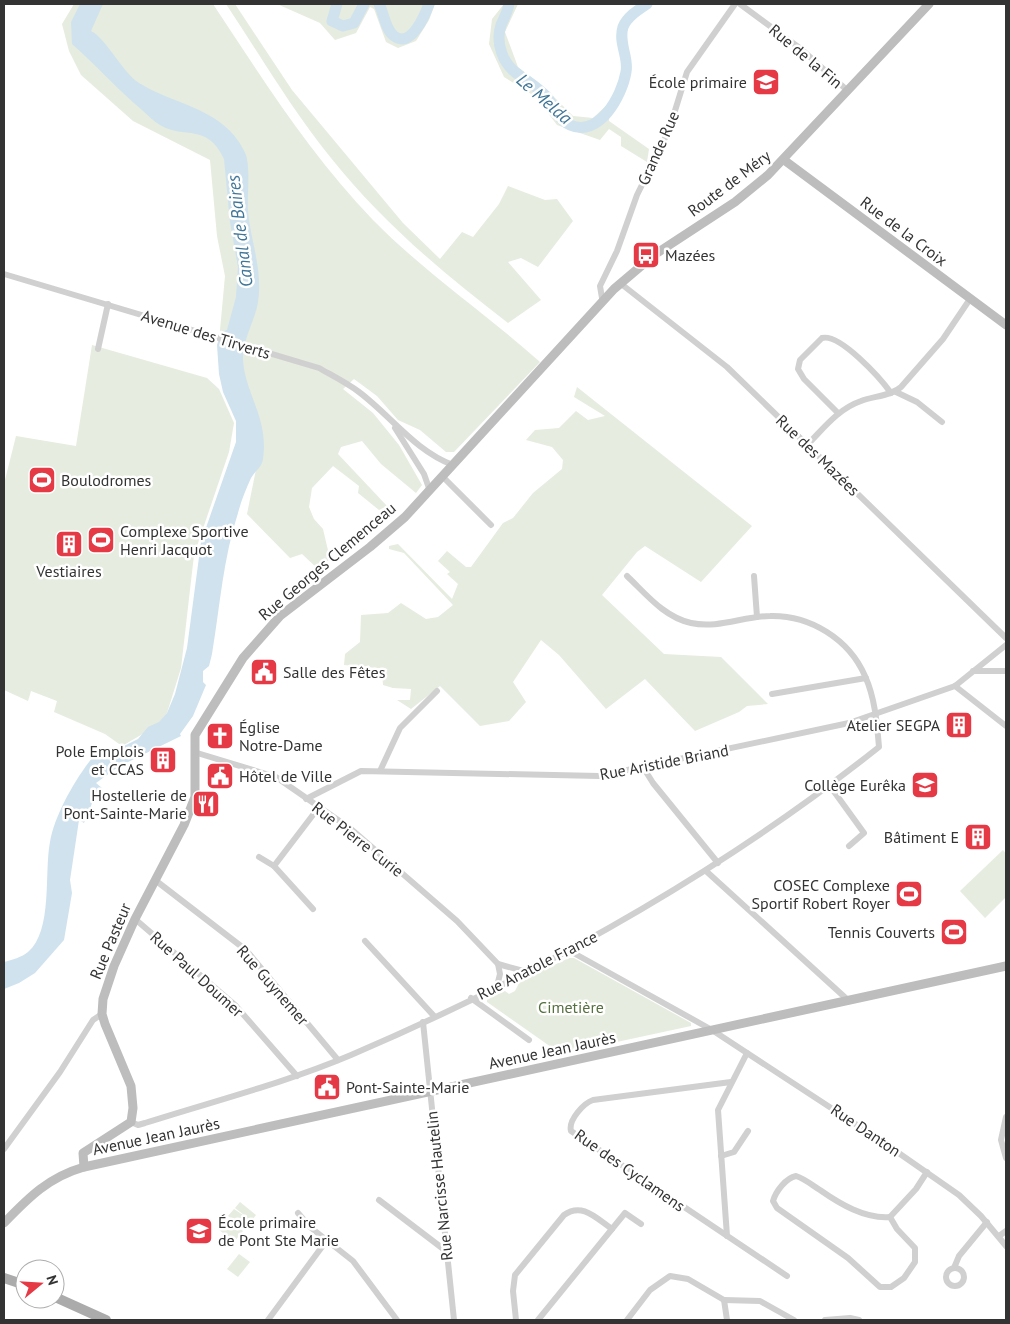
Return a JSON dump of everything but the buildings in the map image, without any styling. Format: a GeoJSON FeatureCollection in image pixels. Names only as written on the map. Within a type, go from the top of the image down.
{"type":"FeatureCollection","features":[{"type":"Feature","properties":{"kind":"main road","name":"Route de Méry"},"geometry":{"type":"LineString","coordinates":[[557,351],[620,283],[663,248],[735,202],[784,160],[929,4]]}},
{"type":"Feature","properties":{"kind":"main road","name":"Rue de la Croix"},"geometry":{"type":"LineString","coordinates":[[784,160],[1006,325]]}},
{"type":"Feature","properties":{"kind":"main road","name":"Rue Georges Clemenceau"},"geometry":{"type":"LineString","coordinates":[[194,739],[206,715],[243,658],[280,616],[370,547],[405,517],[557,351]]}},
{"type":"Feature","properties":{"kind":"main road","name":"Rue Pasteur"},"geometry":{"type":"LineString","coordinates":[[131,1122],[133,1108],[130,1086],[102,1014],[102,999],[135,919],[184,825],[194,797],[194,739]]}},
{"type":"Feature","properties":{"kind":"main road","name":"Avenue Jean Jaurès"},"geometry":{"type":"LineString","coordinates":[[4,1223],[50,1181],[65,1172],[84,1167],[1006,966]]}},
{"type":"Feature","properties":{"kind":"main road"},"geometry":{"type":"LineString","coordinates":[[84,1167],[84,1153],[131,1122]]}},
{"type":"Feature","properties":{"kind":"main road"},"geometry":{"type":"LineString","coordinates":[[65,1302],[106,1320]]}},
{"type":"Feature","properties":{"kind":"street","name":"Grande Rue"},"geometry":{"type":"LineString","coordinates":[[604,300],[600,286],[617,251],[637,195],[669,130],[687,72],[735,4]]}},
{"type":"Feature","properties":{"kind":"street","name":"Rue de la Fin"},"geometry":{"type":"LineString","coordinates":[[740,4],[794,44],[848,92]]}},
{"type":"Feature","properties":{"kind":"street","name":"Avenue des Tirverts"},"geometry":{"type":"LineString","coordinates":[[4,274],[319,368],[360,392],[392,423],[432,456],[454,465]]}},
{"type":"Feature","properties":{"kind":"street","name":"Rue des Mazées"},"geometry":{"type":"LineString","coordinates":[[620,283],[726,367],[1006,638]]}},
{"type":"Feature","properties":{"kind":"street"},"geometry":{"type":"LineString","coordinates":[[807,445],[838,413],[862,400],[893,392],[943,339],[970,299]]}},
{"type":"Feature","properties":{"kind":"street"},"geometry":{"type":"LineString","coordinates":[[98,349],[108,304]]}},
{"type":"Feature","properties":{"kind":"street"},"geometry":{"type":"LineString","coordinates":[[838,413],[804,379],[798,370],[800,360],[822,338],[835,339],[868,367],[893,392],[917,402],[942,422]]}},
{"type":"Feature","properties":{"kind":"street","name":"Avenue des Tirverts"},"geometry":{"type":"LineString","coordinates":[[392,423],[424,474],[430,490]]}},
{"type":"Feature","properties":{"kind":"street"},"geometry":{"type":"LineString","coordinates":[[443,477],[491,525]]}},
{"type":"Feature","properties":{"kind":"street"},"geometry":{"type":"LineString","coordinates":[[627,576],[656,604],[681,620],[704,624],[771,616],[794,618],[820,628],[854,656],[866,678],[876,714]]}},
{"type":"Feature","properties":{"kind":"street"},"geometry":{"type":"LineString","coordinates":[[754,576],[757,617]]}},
{"type":"Feature","properties":{"kind":"street","name":"Rue Aristide Briand"},"geometry":{"type":"LineString","coordinates":[[306,798],[355,772],[380,770],[587,776],[644,767],[849,723],[955,686],[1006,645]]}},
{"type":"Feature","properties":{"kind":"street"},"geometry":{"type":"LineString","coordinates":[[985,661],[996,672]]}},
{"type":"Feature","properties":{"kind":"street"},"geometry":{"type":"LineString","coordinates":[[973,671],[1006,671]]}},
{"type":"Feature","properties":{"kind":"street"},"geometry":{"type":"LineString","coordinates":[[772,694],[834,685],[866,678]]}},
{"type":"Feature","properties":{"kind":"street"},"geometry":{"type":"LineString","coordinates":[[955,686],[1006,726]]}},
{"type":"Feature","properties":{"kind":"street"},"geometry":{"type":"LineString","coordinates":[[380,770],[400,728],[437,691]]}},
{"type":"Feature","properties":{"kind":"street","name":"Rue Anatole France"},"geometry":{"type":"LineString","coordinates":[[131,1122],[138,1125],[296,1076],[338,1060],[423,1022],[570,951],[706,871],[830,786],[879,747],[876,714]]}},
{"type":"Feature","properties":{"kind":"street","name":"Rue Pierre Curie"},"geometry":{"type":"LineString","coordinates":[[194,752],[262,771],[276,777],[351,829],[457,921],[498,964]]}},
{"type":"Feature","properties":{"kind":"street"},"geometry":{"type":"LineString","coordinates":[[644,767],[653,782],[718,863]]}},
{"type":"Feature","properties":{"kind":"street"},"geometry":{"type":"LineString","coordinates":[[830,786],[864,833],[849,846]]}},
{"type":"Feature","properties":{"kind":"street"},"geometry":{"type":"LineString","coordinates":[[274,866],[319,807]]}},
{"type":"Feature","properties":{"kind":"street"},"geometry":{"type":"LineString","coordinates":[[259,856],[274,866],[313,909]]}},
{"type":"Feature","properties":{"kind":"street"},"geometry":{"type":"LineString","coordinates":[[706,871],[849,1001]]}},
{"type":"Feature","properties":{"kind":"street","name":"Rue Guynemer"},"geometry":{"type":"LineString","coordinates":[[155,880],[246,950],[338,1060]]}},
{"type":"Feature","properties":{"kind":"street","name":"Rue Paul Doumer"},"geometry":{"type":"LineString","coordinates":[[135,919],[235,1005],[296,1076]]}},
{"type":"Feature","properties":{"kind":"street"},"geometry":{"type":"LineString","coordinates":[[365,941],[434,1016]]}},
{"type":"Feature","properties":{"kind":"street","name":"Rue Danton"},"geometry":{"type":"LineString","coordinates":[[570,951],[712,1030],[927,1172],[959,1195],[987,1222],[1006,1246]]}},
{"type":"Feature","properties":{"kind":"street"},"geometry":{"type":"LineString","coordinates":[[498,964],[527,972]]}},
{"type":"Feature","properties":{"kind":"street"},"geometry":{"type":"LineString","coordinates":[[497,986],[501,968],[498,964]]}},
{"type":"Feature","properties":{"kind":"street"},"geometry":{"type":"LineString","coordinates":[[471,998],[529,1040]]}},
{"type":"Feature","properties":{"kind":"street"},"geometry":{"type":"LineString","coordinates":[[4,1150],[35,1108],[93,1020],[102,1014]]}},
{"type":"Feature","properties":{"kind":"street","name":"Rue Narcisse Hautelin"},"geometry":{"type":"LineString","coordinates":[[423,1022],[454,1320]]}},
{"type":"Feature","properties":{"kind":"street"},"geometry":{"type":"LineString","coordinates":[[727,1236],[718,1110],[747,1053]]}},
{"type":"Feature","properties":{"kind":"street","name":"Rue des Cyclamens"},"geometry":{"type":"LineString","coordinates":[[731,1082],[593,1100],[588,1102],[572,1121],[571,1131],[787,1276]]}},
{"type":"Feature","properties":{"kind":"street"},"geometry":{"type":"LineString","coordinates":[[1006,1117],[1001,1140],[1006,1158]]}},
{"type":"Feature","properties":{"kind":"street"},"geometry":{"type":"LineString","coordinates":[[721,1156],[734,1152],[748,1131]]}},
{"type":"Feature","properties":{"kind":"street"},"geometry":{"type":"LineString","coordinates":[[890,1217],[897,1229],[912,1242],[916,1254],[915,1262],[904,1278],[898,1284],[884,1288],[874,1284],[848,1258],[777,1208],[773,1201],[776,1192],[789,1179],[796,1176],[830,1197],[862,1213],[890,1217],[916,1189],[927,1172]]}},
{"type":"Feature","properties":{"kind":"street"},"geometry":{"type":"LineString","coordinates":[[379,1200],[446,1251]]}},
{"type":"Feature","properties":{"kind":"street"},"geometry":{"type":"LineString","coordinates":[[516,1320],[513,1291],[515,1275],[564,1215],[571,1210],[584,1210],[612,1229]]}},
{"type":"Feature","properties":{"kind":"street"},"geometry":{"type":"LineString","coordinates":[[298,1213],[310,1227],[353,1261],[396,1320]]}},
{"type":"Feature","properties":{"kind":"street"},"geometry":{"type":"LineString","coordinates":[[538,1320],[625,1213],[641,1224]]}},
{"type":"Feature","properties":{"kind":"street"},"geometry":{"type":"LineString","coordinates":[[954,1268],[959,1256],[987,1222]]}},
{"type":"Feature","properties":{"kind":"street"},"geometry":{"type":"LineString","coordinates":[[999,1236],[1006,1231]]}},
{"type":"Feature","properties":{"kind":"street"},"geometry":{"type":"LineString","coordinates":[[268,1320],[327,1240]]}},
{"type":"Feature","properties":{"kind":"street"},"geometry":{"type":"LineString","coordinates":[[627,1320],[650,1290],[670,1276],[688,1279],[724,1300],[760,1301],[794,1320]]}},
{"type":"Feature","properties":{"kind":"street"},"geometry":{"type":"LineString","coordinates":[[724,1300],[728,1320]]}},
{"type":"Feature","properties":{"kind":"street"},"geometry":{"type":"LineString","coordinates":[[825,1320],[850,1318],[859,1320]]}},
{"type":"Feature","properties":{"kind":"green space"},"geometry":{"type":"Polygon","coordinates":[[[74,4],[213,4],[308,143],[350,195],[373,220],[413,257],[540,362],[454,452],[446,452],[420,430],[398,420],[377,396],[354,379],[343,389],[373,413],[399,445],[422,485],[416,493],[381,464],[362,441],[341,447],[338,454],[387,506],[379,510],[358,493],[359,486],[333,466],[312,488],[309,507],[314,519],[323,529],[330,559],[318,569],[302,554],[290,558],[247,514],[262,440],[220,330],[225,276],[217,236],[210,160],[133,121],[81,75],[69,51],[62,24],[74,4]]]}},
{"type":"Feature","properties":{"kind":"green space"},"geometry":{"type":"Polygon","coordinates":[[[226,4],[235,4],[292,90],[403,223],[440,259],[462,232],[473,237],[499,204],[508,186],[545,200],[557,199],[573,221],[538,267],[521,258],[508,262],[541,300],[508,323],[414,246],[371,204],[317,140],[226,4]]]}},
{"type":"Feature","properties":{"kind":"green space"},"geometry":{"type":"Polygon","coordinates":[[[277,4],[435,4],[429,20],[416,41],[398,48],[386,42],[374,9],[370,7],[356,33],[335,40],[320,23],[277,4]]]}},
{"type":"Feature","properties":{"kind":"green space"},"geometry":{"type":"Polygon","coordinates":[[[504,4],[518,4],[505,32],[518,67],[545,88],[573,116],[593,118],[609,103],[609,121],[649,149],[647,162],[621,146],[621,137],[609,129],[600,140],[557,125],[536,97],[504,77],[489,44],[492,19],[504,4]]]}},
{"type":"Feature","properties":{"kind":"green space","name":"Complexe Sportive Henri Jacquot"},"geometry":{"type":"Polygon","coordinates":[[[92,345],[207,378],[219,389],[234,423],[229,452],[194,555],[181,668],[167,713],[158,725],[122,746],[105,734],[54,712],[57,701],[31,691],[28,701],[4,690],[4,484],[16,436],[76,446],[92,345]]]}},
{"type":"Feature","properties":{"kind":"green space"},"geometry":{"type":"Polygon","coordinates":[[[577,387],[752,526],[701,582],[645,546],[637,552],[602,595],[664,654],[721,657],[768,704],[747,706],[739,712],[695,731],[645,679],[606,709],[559,655],[541,640],[513,682],[526,702],[509,721],[480,726],[440,686],[411,709],[397,700],[410,700],[411,689],[393,688],[383,685],[382,672],[388,669],[344,665],[345,654],[360,642],[361,615],[388,613],[401,603],[426,619],[438,617],[453,605],[404,553],[389,549],[389,546],[398,544],[452,599],[458,584],[447,574],[450,572],[438,561],[447,551],[466,567],[471,567],[503,523],[513,518],[533,493],[562,469],[563,460],[552,447],[526,440],[535,430],[559,428],[576,411],[588,420],[605,416],[574,397],[577,387]]]}},
{"type":"Feature","properties":{"kind":"green space"},"geometry":{"type":"Polygon","coordinates":[[[1003,850],[1006,854],[1006,897],[985,918],[960,891],[1003,850]]]}},
{"type":"Feature","properties":{"kind":"green space","name":"Cimetière"},"geometry":{"type":"Polygon","coordinates":[[[569,958],[574,958],[691,1023],[691,1026],[561,1054],[487,1002],[487,999],[505,991],[509,994],[515,991],[520,981],[569,958]]]}},
{"type":"Feature","properties":{"kind":"green space"},"geometry":{"type":"Polygon","coordinates":[[[240,1202],[256,1215],[245,1229],[228,1216],[234,1209],[249,1219],[235,1208],[240,1202]]]}},
{"type":"Feature","properties":{"kind":"green space"},"geometry":{"type":"Polygon","coordinates":[[[226,1218],[243,1231],[234,1242],[218,1229],[226,1218]]]}},
{"type":"Feature","properties":{"kind":"green space"},"geometry":{"type":"Polygon","coordinates":[[[239,1254],[250,1262],[238,1277],[227,1269],[239,1254]]]}},
{"type":"Feature","properties":{"kind":"water","name":"Canal de Baires"},"geometry":{"type":"Polygon","coordinates":[[[80,4],[103,4],[91,31],[102,40],[133,78],[152,90],[193,107],[219,121],[239,142],[246,155],[249,223],[258,268],[259,290],[258,302],[245,345],[243,360],[248,384],[263,431],[263,459],[247,486],[233,530],[225,565],[212,654],[209,666],[203,671],[203,682],[206,685],[193,716],[180,734],[181,736],[118,767],[96,783],[102,788],[93,801],[84,823],[79,820],[70,880],[72,893],[64,940],[35,973],[19,983],[4,989],[4,962],[20,957],[28,952],[36,942],[41,930],[46,900],[50,842],[62,807],[75,782],[97,752],[122,747],[138,739],[148,727],[159,722],[167,713],[175,694],[187,648],[201,542],[236,442],[236,421],[223,392],[219,374],[217,345],[221,332],[227,330],[236,297],[238,267],[230,222],[224,159],[210,140],[203,136],[169,129],[155,122],[72,44],[71,22],[80,4]]]}},
{"type":"Feature","properties":{"kind":"waterway","name":"Le Melda"},"geometry":{"type":"LineString","coordinates":[[337,4],[332,21],[343,26],[354,23],[364,4]]}},
{"type":"Feature","properties":{"kind":"waterway","name":"Le Melda"},"geometry":{"type":"LineString","coordinates":[[379,4],[391,33],[400,39],[406,38],[416,29],[429,4]]}},
{"type":"Feature","properties":{"kind":"waterway","name":"Le Melda"},"geometry":{"type":"LineString","coordinates":[[509,4],[499,32],[500,46],[505,60],[513,71],[546,96],[562,120],[570,125],[581,127],[590,126],[599,120],[614,103],[620,92],[627,66],[622,39],[623,27],[630,17],[647,4]]}},
{"type":"Feature","properties":{"kind":"place","name":"École primaire"},"geometry":{"type":"Point","coordinates":[766,82]}},
{"type":"Feature","properties":{"kind":"place","name":"Mazées"},"geometry":{"type":"Point","coordinates":[646,255]}},
{"type":"Feature","properties":{"kind":"place","name":"Boulodromes"},"geometry":{"type":"Point","coordinates":[42,480]}},
{"type":"Feature","properties":{"kind":"place","name":"Complexe Sportive Henri Jacquot"},"geometry":{"type":"Point","coordinates":[101,540]}},
{"type":"Feature","properties":{"kind":"place","name":"Vestiaires"},"geometry":{"type":"Point","coordinates":[69,544]}},
{"type":"Feature","properties":{"kind":"place","name":"Salle des Fêtes"},"geometry":{"type":"Point","coordinates":[264,672]}},
{"type":"Feature","properties":{"kind":"place","name":"Atelier SEGPA"},"geometry":{"type":"Point","coordinates":[959,725]}},
{"type":"Feature","properties":{"kind":"place","name":"Église Notre-Dame"},"geometry":{"type":"Point","coordinates":[220,736]}},
{"type":"Feature","properties":{"kind":"place","name":"Pole Emplois et CCAS"},"geometry":{"type":"Point","coordinates":[163,760]}},
{"type":"Feature","properties":{"kind":"place","name":"Hôtel de Ville"},"geometry":{"type":"Point","coordinates":[220,776]}},
{"type":"Feature","properties":{"kind":"place","name":"Collège Eurêka"},"geometry":{"type":"Point","coordinates":[925,785]}},
{"type":"Feature","properties":{"kind":"place","name":"Hostellerie de Pont-Sainte-Marie"},"geometry":{"type":"Point","coordinates":[206,804]}},
{"type":"Feature","properties":{"kind":"place","name":"Bâtiment E"},"geometry":{"type":"Point","coordinates":[978,837]}},
{"type":"Feature","properties":{"kind":"place","name":"COSEC Complexe Sportif Robert Royer"},"geometry":{"type":"Point","coordinates":[909,894]}},
{"type":"Feature","properties":{"kind":"place","name":"Tennis Couverts"},"geometry":{"type":"Point","coordinates":[954,932]}},
{"type":"Feature","properties":{"kind":"place","name":"Pont-Sainte-Marie"},"geometry":{"type":"Point","coordinates":[327,1087]}},
{"type":"Feature","properties":{"kind":"place","name":"École primaire de Pont Ste Marie"},"geometry":{"type":"Point","coordinates":[199,1231]}}]}
